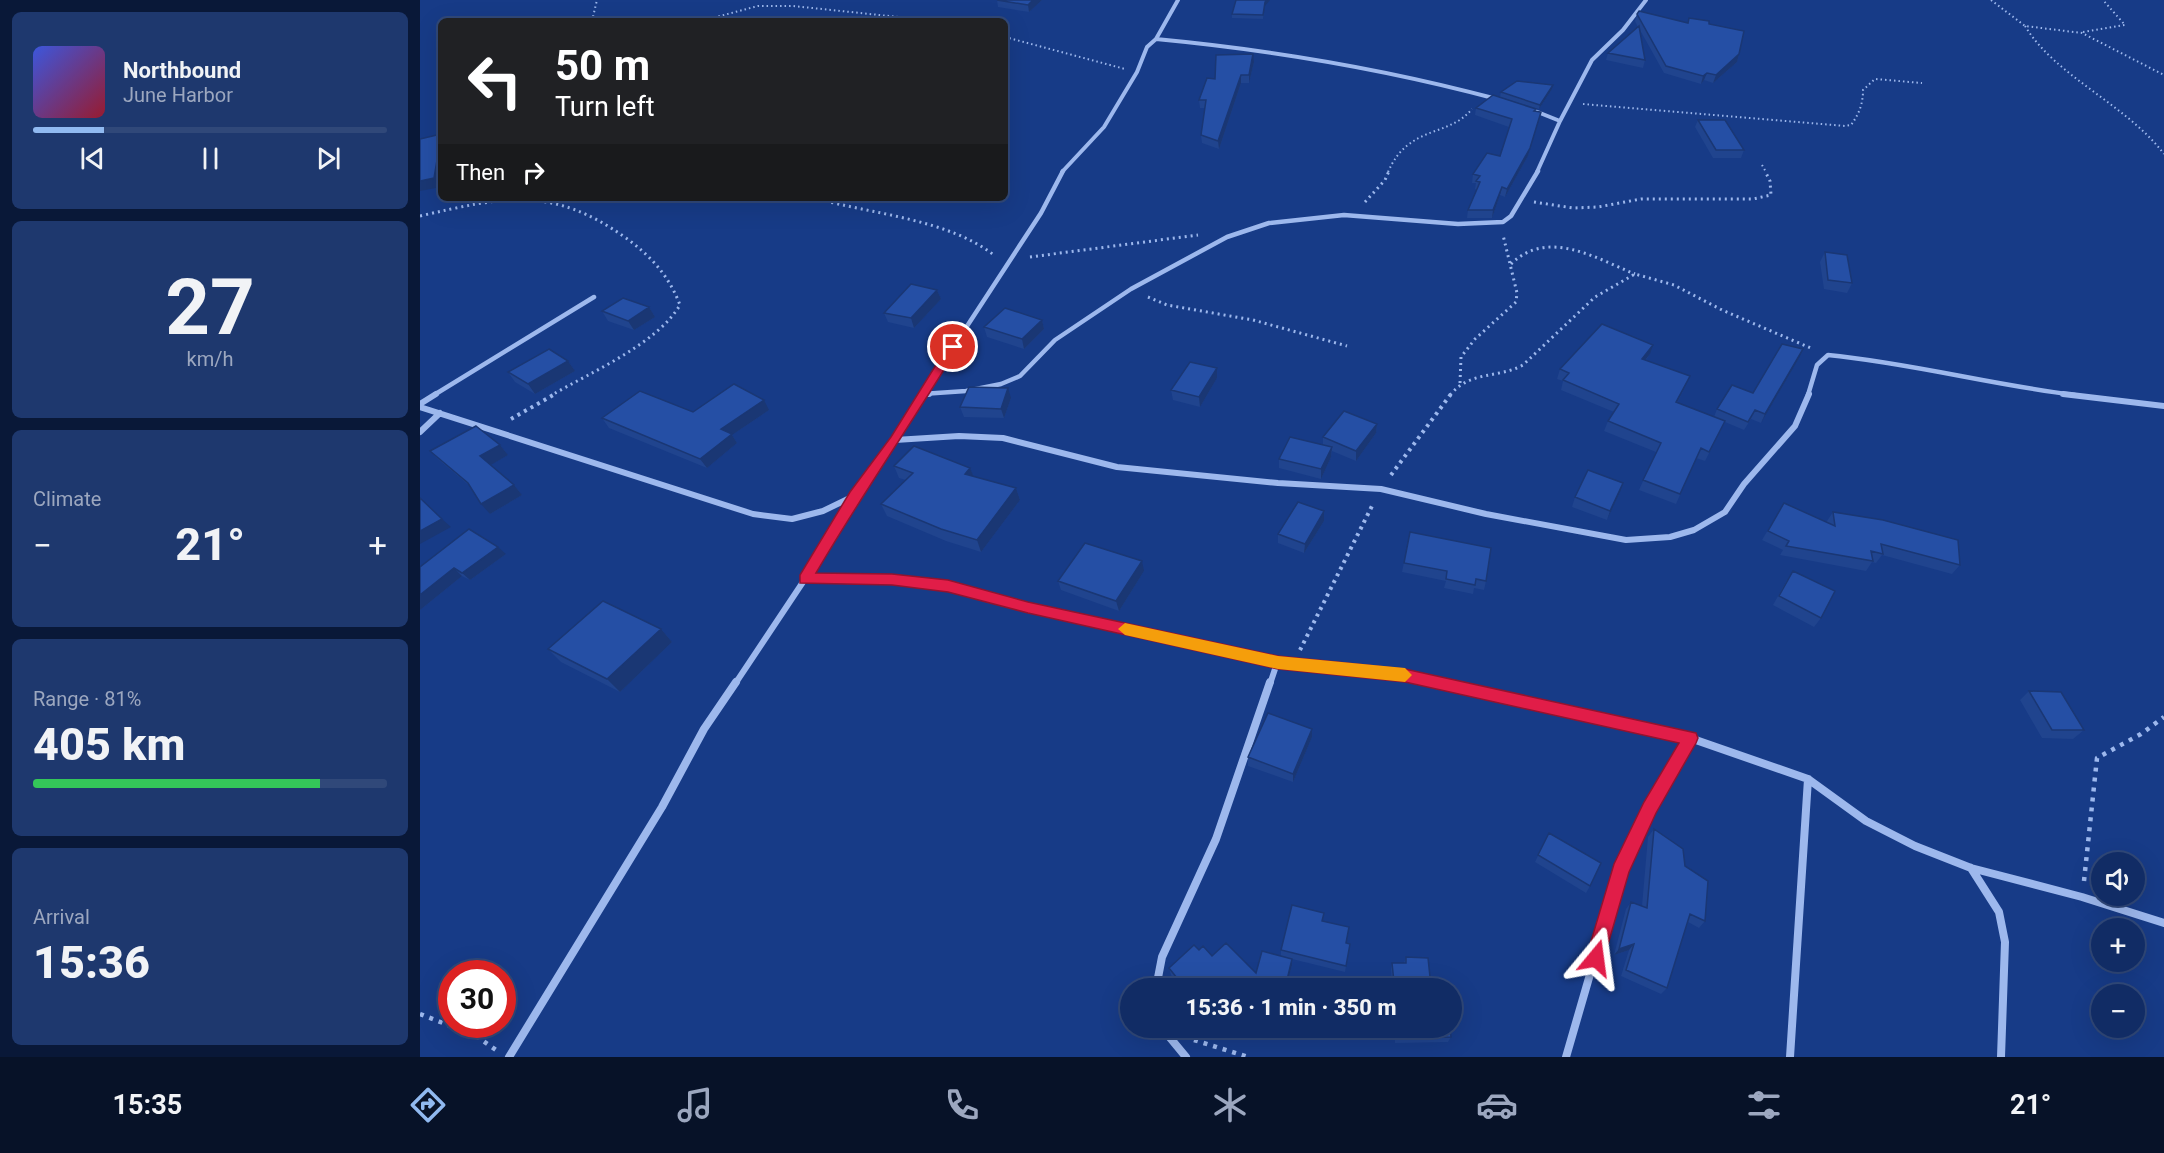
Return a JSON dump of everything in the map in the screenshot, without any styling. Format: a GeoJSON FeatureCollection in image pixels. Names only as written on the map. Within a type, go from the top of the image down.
{"type":"FeatureCollection","features":[{"type":"Feature","properties":{"kind":"street"},"geometry":{"type":"LineString","coordinates":[[508,1057],[662,807],[704,729],[805,579],[854,496],[895,440],[922,394],[1041,213],[1062,172],[1104,127],[1137,72],[1148,47],[1156,39],[1178,0]]}},
{"type":"Feature","properties":{"kind":"street"},"geometry":{"type":"LineString","coordinates":[[922,394],[966,391],[1001,384],[1020,376],[1055,340],[1131,289],[1227,237],[1269,223],[1344,215],[1458,224],[1500,223],[1511,216],[1535,178],[1560,121],[1592,60],[1623,30],[1646,0]]}},
{"type":"Feature","properties":{"kind":"street"},"geometry":{"type":"LineString","coordinates":[[1156,39],[1245,46],[1339,62],[1411,76],[1505,101]]}},
{"type":"Feature","properties":{"kind":"street"},"geometry":{"type":"LineString","coordinates":[[1533,110],[1560,121]]}},
{"type":"Feature","properties":{"kind":"street"},"geometry":{"type":"LineString","coordinates":[[420,406],[478,366],[526,340],[594,297]]}},
{"type":"Feature","properties":{"kind":"street"},"geometry":{"type":"LineString","coordinates":[[895,440],[959,436],[1003,438],[1129,469],[1278,483],[1381,489],[1486,514],[1626,540],[1671,537],[1694,530],[1725,512],[1744,484],[1795,426],[1804,410],[1817,365],[1828,356],[1869,359],[2019,388],[2164,406]]}},
{"type":"Feature","properties":{"kind":"street"},"geometry":{"type":"LineString","coordinates":[[420,406],[753,514],[792,519],[823,511],[854,496]]}},
{"type":"Feature","properties":{"kind":"street"},"geometry":{"type":"LineString","coordinates":[[420,432],[440,413]]}},
{"type":"Feature","properties":{"kind":"street"},"geometry":{"type":"LineString","coordinates":[[805,579],[892,580],[948,586],[1028,608],[1278,663],[1405,675],[1690,738],[1808,779],[1866,821],[1915,846],[1971,868],[2082,897],[2164,922]]}},
{"type":"Feature","properties":{"kind":"street"},"geometry":{"type":"LineString","coordinates":[[1158,978],[1162,957],[1216,839],[1278,663]]}},
{"type":"Feature","properties":{"kind":"street"},"geometry":{"type":"LineString","coordinates":[[1566,1057],[1620,871],[1650,807],[1690,738]]}},
{"type":"Feature","properties":{"kind":"street"},"geometry":{"type":"LineString","coordinates":[[1790,1057],[1808,779]]}},
{"type":"Feature","properties":{"kind":"street"},"geometry":{"type":"LineString","coordinates":[[1971,868],[1999,912],[2005,942],[2001,1057]]}},
{"type":"Feature","properties":{"kind":"street"},"geometry":{"type":"LineString","coordinates":[[1170,1038],[1186,1057]]}},
{"type":"Feature","properties":{"kind":"path"},"geometry":{"type":"LineString","coordinates":[[592,18],[593,8],[597,0]]}},
{"type":"Feature","properties":{"kind":"path"},"geometry":{"type":"LineString","coordinates":[[1991,0],[2025,26],[2032,39],[2046,52],[2148,133],[2164,154]]}},
{"type":"Feature","properties":{"kind":"path"},"geometry":{"type":"LineString","coordinates":[[2025,26],[2082,33],[2125,25],[2103,0]]}},
{"type":"Feature","properties":{"kind":"path"},"geometry":{"type":"LineString","coordinates":[[712,18],[758,6],[793,6],[908,18]]}},
{"type":"Feature","properties":{"kind":"path"},"geometry":{"type":"LineString","coordinates":[[2082,33],[2164,75]]}},
{"type":"Feature","properties":{"kind":"path"},"geometry":{"type":"LineString","coordinates":[[1008,38],[1137,72]]}},
{"type":"Feature","properties":{"kind":"path"},"geometry":{"type":"LineString","coordinates":[[1571,103],[1845,126],[1851,125],[1856,118],[1863,106],[1863,90],[1875,79],[1922,83]]}},
{"type":"Feature","properties":{"kind":"path"},"geometry":{"type":"LineString","coordinates":[[1344,215],[1365,202],[1378,189],[1394,159],[1414,140],[1424,133],[1467,116],[1469,110],[1494,98]]}},
{"type":"Feature","properties":{"kind":"path"},"geometry":{"type":"LineString","coordinates":[[1522,200],[1573,208],[1598,207],[1641,199],[1753,199],[1771,195],[1770,181],[1762,165]]}},
{"type":"Feature","properties":{"kind":"path"},"geometry":{"type":"LineString","coordinates":[[825,201],[959,236],[983,245],[993,253],[1005,269]]}},
{"type":"Feature","properties":{"kind":"path"},"geometry":{"type":"LineString","coordinates":[[1460,383],[1461,357],[1475,339],[1516,302],[1500,223]]}},
{"type":"Feature","properties":{"kind":"path"},"geometry":{"type":"LineString","coordinates":[[1012,258],[1201,234]]}},
{"type":"Feature","properties":{"kind":"path"},"geometry":{"type":"LineString","coordinates":[[1510,265],[1517,255],[1527,248],[1550,245],[1674,285],[1722,310],[1828,356]]}},
{"type":"Feature","properties":{"kind":"path"},"geometry":{"type":"LineString","coordinates":[[1293,664],[1381,489],[1429,421],[1460,383],[1480,376],[1510,372],[1522,365],[1595,297],[1635,274]]}},
{"type":"Feature","properties":{"kind":"path"},"geometry":{"type":"LineString","coordinates":[[1131,289],[1167,305],[1254,320],[1347,346]]}},
{"type":"Feature","properties":{"kind":"path"},"geometry":{"type":"LineString","coordinates":[[2082,897],[2091,795],[2097,758],[2141,734],[2164,717]]}},
{"type":"Feature","properties":{"kind":"path"},"geometry":{"type":"LineString","coordinates":[[420,1014],[476,1036],[508,1057]]}},
{"type":"Feature","properties":{"kind":"path"},"geometry":{"type":"LineString","coordinates":[[1190,1038],[1248,1057]]}},
{"type":"Feature","properties":{"kind":"building"},"geometry":{"type":"Polygon","coordinates":[[[997,0],[1033,0],[1028,5],[997,0]]]}},
{"type":"Feature","properties":{"kind":"building"},"geometry":{"type":"Polygon","coordinates":[[[1236,0],[1267,0],[1263,15],[1232,14],[1236,0]]]}},
{"type":"Feature","properties":{"kind":"building"},"geometry":{"type":"Polygon","coordinates":[[[1639,11],[1688,23],[1689,18],[1709,21],[1709,24],[1744,31],[1739,54],[1716,75],[1707,73],[1703,76],[1666,66],[1637,14],[1639,11]]]}},
{"type":"Feature","properties":{"kind":"building"},"geometry":{"type":"Polygon","coordinates":[[[1639,26],[1645,60],[1608,53],[1639,26]]]}},
{"type":"Feature","properties":{"kind":"building"},"geometry":{"type":"Polygon","coordinates":[[[1253,54],[1249,75],[1241,75],[1218,141],[1201,135],[1206,100],[1199,100],[1207,78],[1215,79],[1216,55],[1253,54]]]}},
{"type":"Feature","properties":{"kind":"building"},"geometry":{"type":"Polygon","coordinates":[[[1517,81],[1553,85],[1540,105],[1501,92],[1517,81]]]}},
{"type":"Feature","properties":{"kind":"building"},"geometry":{"type":"Polygon","coordinates":[[[1493,95],[1541,112],[1530,148],[1507,189],[1502,187],[1493,210],[1468,210],[1480,182],[1476,181],[1480,176],[1473,174],[1487,153],[1500,156],[1512,119],[1476,108],[1493,95]]]}},
{"type":"Feature","properties":{"kind":"building"},"geometry":{"type":"Polygon","coordinates":[[[1698,120],[1725,120],[1744,150],[1716,150],[1698,120]]]}},
{"type":"Feature","properties":{"kind":"building"},"geometry":{"type":"Polygon","coordinates":[[[438,135],[434,178],[420,181],[420,139],[438,135]]]}},
{"type":"Feature","properties":{"kind":"building"},"geometry":{"type":"Polygon","coordinates":[[[1825,252],[1847,255],[1852,283],[1828,280],[1825,252]]]}},
{"type":"Feature","properties":{"kind":"building"},"geometry":{"type":"Polygon","coordinates":[[[911,284],[937,290],[911,318],[884,313],[911,284]]]}},
{"type":"Feature","properties":{"kind":"building"},"geometry":{"type":"Polygon","coordinates":[[[623,298],[649,307],[628,321],[602,311],[623,298]]]}},
{"type":"Feature","properties":{"kind":"building"},"geometry":{"type":"Polygon","coordinates":[[[1005,308],[1042,320],[1022,339],[984,327],[1005,308]]]}},
{"type":"Feature","properties":{"kind":"building"},"geometry":{"type":"Polygon","coordinates":[[[1602,324],[1653,345],[1642,359],[1690,376],[1676,402],[1725,421],[1709,452],[1701,448],[1680,494],[1643,480],[1661,443],[1608,421],[1619,404],[1563,380],[1569,373],[1560,369],[1602,324]]]}},
{"type":"Feature","properties":{"kind":"building"},"geometry":{"type":"Polygon","coordinates":[[[1782,344],[1803,349],[1765,414],[1755,410],[1748,422],[1717,409],[1732,385],[1753,393],[1782,344]]]}},
{"type":"Feature","properties":{"kind":"building"},"geometry":{"type":"Polygon","coordinates":[[[549,349],[568,361],[528,384],[508,372],[549,349]]]}},
{"type":"Feature","properties":{"kind":"building"},"geometry":{"type":"Polygon","coordinates":[[[1190,362],[1217,368],[1199,397],[1171,390],[1190,362]]]}},
{"type":"Feature","properties":{"kind":"building"},"geometry":{"type":"Polygon","coordinates":[[[734,384],[764,400],[721,429],[732,434],[700,459],[602,418],[640,391],[693,412],[734,384]]]}},
{"type":"Feature","properties":{"kind":"building"},"geometry":{"type":"Polygon","coordinates":[[[969,387],[1008,388],[1001,409],[960,407],[969,387]]]}},
{"type":"Feature","properties":{"kind":"building"},"geometry":{"type":"Polygon","coordinates":[[[1344,411],[1377,424],[1356,451],[1323,437],[1344,411]]]}},
{"type":"Feature","properties":{"kind":"building"},"geometry":{"type":"Polygon","coordinates":[[[476,426],[500,445],[480,456],[514,485],[481,504],[468,483],[430,451],[476,426]]]}},
{"type":"Feature","properties":{"kind":"building"},"geometry":{"type":"Polygon","coordinates":[[[1290,437],[1332,447],[1321,469],[1279,459],[1290,437]]]}},
{"type":"Feature","properties":{"kind":"building"},"geometry":{"type":"Polygon","coordinates":[[[914,446],[970,468],[965,474],[1016,488],[977,540],[941,529],[881,504],[913,473],[894,466],[914,446]]]}},
{"type":"Feature","properties":{"kind":"building"},"geometry":{"type":"Polygon","coordinates":[[[1588,470],[1623,483],[1610,511],[1575,497],[1588,470]]]}},
{"type":"Feature","properties":{"kind":"building"},"geometry":{"type":"Polygon","coordinates":[[[420,498],[442,519],[420,531],[420,498]]]}},
{"type":"Feature","properties":{"kind":"building"},"geometry":{"type":"Polygon","coordinates":[[[1298,502],[1324,511],[1305,544],[1278,534],[1298,502]]]}},
{"type":"Feature","properties":{"kind":"building"},"geometry":{"type":"Polygon","coordinates":[[[1784,503],[1835,526],[1833,512],[1883,520],[1958,540],[1960,565],[1881,544],[1883,554],[1871,551],[1873,561],[1786,546],[1789,541],[1768,531],[1784,503]]]}},
{"type":"Feature","properties":{"kind":"building"},"geometry":{"type":"Polygon","coordinates":[[[469,529],[498,547],[462,573],[454,568],[420,595],[420,567],[469,529]]]}},
{"type":"Feature","properties":{"kind":"building"},"geometry":{"type":"Polygon","coordinates":[[[1410,532],[1491,548],[1486,581],[1476,579],[1475,585],[1446,579],[1447,571],[1404,563],[1410,532]]]}},
{"type":"Feature","properties":{"kind":"building"},"geometry":{"type":"Polygon","coordinates":[[[1085,543],[1142,561],[1116,601],[1058,581],[1085,543]]]}},
{"type":"Feature","properties":{"kind":"building"},"geometry":{"type":"Polygon","coordinates":[[[1793,571],[1835,591],[1821,618],[1779,596],[1793,571]]]}},
{"type":"Feature","properties":{"kind":"building"},"geometry":{"type":"Polygon","coordinates":[[[603,601],[661,629],[607,679],[548,649],[603,601]]]}},
{"type":"Feature","properties":{"kind":"building"},"geometry":{"type":"Polygon","coordinates":[[[2029,691],[2061,692],[2084,730],[2052,730],[2029,691]]]}},
{"type":"Feature","properties":{"kind":"building"},"geometry":{"type":"Polygon","coordinates":[[[1268,713],[1312,729],[1293,774],[1248,757],[1268,713]]]}},
{"type":"Feature","properties":{"kind":"building"},"geometry":{"type":"Polygon","coordinates":[[[1654,829],[1683,849],[1685,866],[1708,881],[1705,921],[1690,914],[1667,988],[1626,970],[1634,944],[1619,949],[1631,902],[1647,908],[1654,829]]]}},
{"type":"Feature","properties":{"kind":"building"},"geometry":{"type":"Polygon","coordinates":[[[1549,833],[1601,863],[1590,886],[1538,855],[1549,833]]]}},
{"type":"Feature","properties":{"kind":"building"},"geometry":{"type":"Polygon","coordinates":[[[1292,905],[1324,913],[1322,921],[1349,927],[1346,943],[1350,944],[1346,966],[1281,950],[1292,905]]]}},
{"type":"Feature","properties":{"kind":"building"},"geometry":{"type":"Polygon","coordinates":[[[1226,943],[1256,973],[1262,951],[1292,959],[1287,978],[1177,978],[1169,968],[1194,945],[1199,950],[1203,946],[1212,956],[1226,943]]]}},
{"type":"Feature","properties":{"kind":"building"},"geometry":{"type":"Polygon","coordinates":[[[1406,957],[1428,958],[1430,978],[1394,978],[1392,963],[1406,963],[1406,957]]]}},
{"type":"Feature","properties":{"kind":"slow traffic"},"geometry":{"type":"LineString","coordinates":[[1125,629],[1278,663],[1405,675]]}},
{"type":"Feature","properties":{"kind":"route"},"geometry":{"type":"LineString","coordinates":[[953,347],[895,440],[854,496],[805,579],[892,580],[948,586],[1028,608],[1278,663],[1405,675],[1690,738],[1650,807],[1620,871],[1596,958]]}}]}
